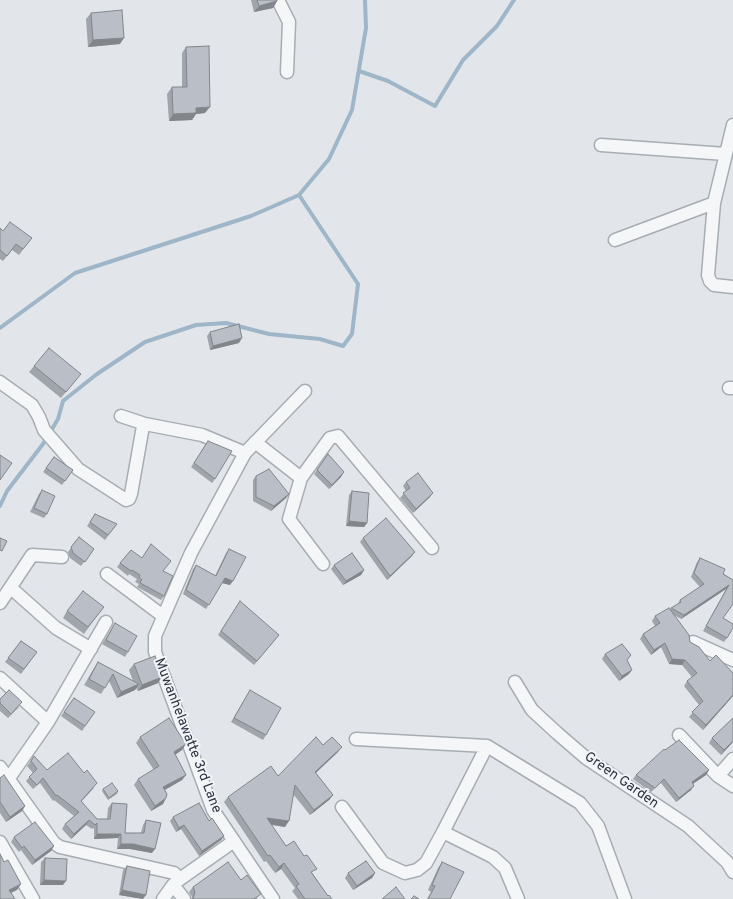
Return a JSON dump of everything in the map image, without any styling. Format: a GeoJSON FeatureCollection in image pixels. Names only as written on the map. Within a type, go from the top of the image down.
{"type":"FeatureCollection","features":[{"type":"Feature","properties":{"kind":"street"},"geometry":{"type":"LineString","coordinates":[[278,0],[289,22],[287,72]]}},
{"type":"Feature","properties":{"kind":"street"},"geometry":{"type":"LineString","coordinates":[[733,125],[714,204],[708,275],[714,285],[733,287]]}},
{"type":"Feature","properties":{"kind":"street"},"geometry":{"type":"LineString","coordinates":[[601,145],[726,154]]}},
{"type":"Feature","properties":{"kind":"street"},"geometry":{"type":"LineString","coordinates":[[615,240],[714,204]]}},
{"type":"Feature","properties":{"kind":"street"},"geometry":{"type":"LineString","coordinates":[[0,382],[32,405],[44,430],[78,469],[126,500],[130,497],[143,426],[145,424]]}},
{"type":"Feature","properties":{"kind":"street","name":"Muwanhelawatte 3rd Lane"},"geometry":{"type":"LineString","coordinates":[[273,899],[211,805],[155,652],[155,636],[191,553],[245,453],[305,391]]}},
{"type":"Feature","properties":{"kind":"street"},"geometry":{"type":"LineString","coordinates":[[121,416],[145,424],[202,435],[245,453]]}},
{"type":"Feature","properties":{"kind":"street"},"geometry":{"type":"LineString","coordinates":[[323,564],[289,519],[301,478],[330,438],[338,436],[432,548]]}},
{"type":"Feature","properties":{"kind":"street"},"geometry":{"type":"LineString","coordinates":[[255,442],[301,478]]}},
{"type":"Feature","properties":{"kind":"street"},"geometry":{"type":"LineString","coordinates":[[0,603],[32,555],[62,557]]}},
{"type":"Feature","properties":{"kind":"street"},"geometry":{"type":"LineString","coordinates":[[107,574],[163,616]]}},
{"type":"Feature","properties":{"kind":"street"},"geometry":{"type":"LineString","coordinates":[[11,588],[56,628],[91,649]]}},
{"type":"Feature","properties":{"kind":"street"},"geometry":{"type":"LineString","coordinates":[[9,778],[48,722],[106,622]]}},
{"type":"Feature","properties":{"kind":"street"},"geometry":{"type":"LineString","coordinates":[[693,642],[733,660]]}},
{"type":"Feature","properties":{"kind":"street"},"geometry":{"type":"LineString","coordinates":[[0,678],[48,722]]}},
{"type":"Feature","properties":{"kind":"street","name":"Green Garden"},"geometry":{"type":"LineString","coordinates":[[515,682],[532,710],[557,733],[586,758],[688,826],[728,862],[733,872]]}},
{"type":"Feature","properties":{"kind":"street"},"geometry":{"type":"LineString","coordinates":[[679,736],[718,776],[733,786]]}},
{"type":"Feature","properties":{"kind":"street"},"geometry":{"type":"LineString","coordinates":[[356,739],[487,746],[580,803],[598,826],[625,899]]}},
{"type":"Feature","properties":{"kind":"street"},"geometry":{"type":"LineString","coordinates":[[342,807],[383,863],[405,872],[417,870],[426,863],[487,746]]}},
{"type":"Feature","properties":{"kind":"street"},"geometry":{"type":"LineString","coordinates":[[718,776],[733,759]]}},
{"type":"Feature","properties":{"kind":"street"},"geometry":{"type":"LineString","coordinates":[[0,767],[54,843],[60,847],[174,873],[184,899]]}},
{"type":"Feature","properties":{"kind":"street"},"geometry":{"type":"LineString","coordinates":[[443,832],[494,857],[505,868],[518,899]]}},
{"type":"Feature","properties":{"kind":"street"},"geometry":{"type":"LineString","coordinates":[[164,899],[177,882],[234,841]]}},
{"type":"Feature","properties":{"kind":"street"},"geometry":{"type":"LineString","coordinates":[[0,842],[33,899]]}},
{"type":"Feature","properties":{"kind":"building"},"geometry":{"type":"Polygon","coordinates":[[[257,0],[277,0],[277,1],[259,6],[257,0]]]}},
{"type":"Feature","properties":{"kind":"building"},"geometry":{"type":"Polygon","coordinates":[[[122,10],[124,38],[93,40],[91,13],[122,10]]]}},
{"type":"Feature","properties":{"kind":"building"},"geometry":{"type":"Polygon","coordinates":[[[209,46],[210,107],[196,108],[196,113],[173,114],[172,87],[187,87],[186,47],[209,46]]]}},
{"type":"Feature","properties":{"kind":"building"},"geometry":{"type":"Polygon","coordinates":[[[10,222],[32,238],[23,249],[16,244],[7,256],[0,250],[0,228],[3,231],[10,222]]]}},
{"type":"Feature","properties":{"kind":"building"},"geometry":{"type":"Polygon","coordinates":[[[239,324],[242,338],[213,346],[210,332],[239,324]]]}},
{"type":"Feature","properties":{"kind":"building"},"geometry":{"type":"Polygon","coordinates":[[[49,348],[81,374],[66,392],[34,366],[49,348]]]}},
{"type":"Feature","properties":{"kind":"building"},"geometry":{"type":"Polygon","coordinates":[[[208,441],[232,451],[215,479],[194,463],[208,441]]]}},
{"type":"Feature","properties":{"kind":"building"},"geometry":{"type":"Polygon","coordinates":[[[328,454],[344,472],[332,485],[317,470],[328,454]]]}},
{"type":"Feature","properties":{"kind":"building"},"geometry":{"type":"Polygon","coordinates":[[[0,455],[12,463],[0,480],[0,455]]]}},
{"type":"Feature","properties":{"kind":"building"},"geometry":{"type":"Polygon","coordinates":[[[54,457],[73,470],[65,481],[46,468],[54,457]]]}},
{"type":"Feature","properties":{"kind":"building"},"geometry":{"type":"Polygon","coordinates":[[[269,469],[289,494],[274,506],[256,497],[256,476],[269,469]]]}},
{"type":"Feature","properties":{"kind":"building"},"geometry":{"type":"Polygon","coordinates":[[[418,473],[433,493],[416,509],[403,493],[410,488],[406,482],[418,473]]]}},
{"type":"Feature","properties":{"kind":"building"},"geometry":{"type":"Polygon","coordinates":[[[42,490],[55,496],[47,514],[34,508],[42,490]]]}},
{"type":"Feature","properties":{"kind":"building"},"geometry":{"type":"Polygon","coordinates":[[[352,491],[369,493],[367,523],[349,521],[352,491]]]}},
{"type":"Feature","properties":{"kind":"building"},"geometry":{"type":"Polygon","coordinates":[[[95,514],[117,524],[108,535],[90,522],[95,514]]]}},
{"type":"Feature","properties":{"kind":"building"},"geometry":{"type":"Polygon","coordinates":[[[386,518],[415,552],[390,576],[363,538],[386,518]]]}},
{"type":"Feature","properties":{"kind":"building"},"geometry":{"type":"Polygon","coordinates":[[[79,537],[94,549],[85,562],[73,553],[71,547],[79,537]]]}},
{"type":"Feature","properties":{"kind":"building"},"geometry":{"type":"Polygon","coordinates":[[[0,538],[7,541],[2,551],[0,550],[0,538]]]}},
{"type":"Feature","properties":{"kind":"building"},"geometry":{"type":"Polygon","coordinates":[[[151,544],[171,561],[163,571],[173,576],[164,596],[142,584],[140,582],[142,580],[139,577],[140,575],[120,563],[131,550],[142,558],[151,544]]]}},
{"type":"Feature","properties":{"kind":"building"},"geometry":{"type":"Polygon","coordinates":[[[229,549],[246,557],[233,581],[225,578],[209,605],[186,590],[196,565],[216,576],[229,549]]]}},
{"type":"Feature","properties":{"kind":"building"},"geometry":{"type":"Polygon","coordinates":[[[352,553],[364,570],[346,581],[334,565],[352,553]]]}},
{"type":"Feature","properties":{"kind":"building"},"geometry":{"type":"Polygon","coordinates":[[[700,558],[725,569],[723,574],[733,580],[733,604],[723,618],[733,624],[733,628],[727,638],[706,626],[729,585],[684,615],[671,608],[704,584],[694,573],[700,558]]]}},
{"type":"Feature","properties":{"kind":"building"},"geometry":{"type":"Polygon","coordinates":[[[83,591],[104,607],[88,627],[67,611],[83,591]]]}},
{"type":"Feature","properties":{"kind":"building"},"geometry":{"type":"Polygon","coordinates":[[[240,601],[279,635],[257,661],[221,631],[240,601]]]}},
{"type":"Feature","properties":{"kind":"building"},"geometry":{"type":"Polygon","coordinates":[[[669,608],[689,635],[690,642],[699,647],[710,661],[716,655],[733,673],[733,695],[706,725],[692,712],[703,701],[687,681],[697,673],[685,660],[672,659],[665,643],[654,650],[643,634],[660,623],[655,616],[669,608]]]}},
{"type":"Feature","properties":{"kind":"building"},"geometry":{"type":"Polygon","coordinates":[[[115,623],[137,636],[128,652],[106,640],[115,623]]]}},
{"type":"Feature","properties":{"kind":"building"},"geometry":{"type":"Polygon","coordinates":[[[21,641],[37,652],[24,669],[8,658],[21,641]]]}},
{"type":"Feature","properties":{"kind":"building"},"geometry":{"type":"Polygon","coordinates":[[[622,644],[631,655],[627,660],[632,670],[622,676],[605,654],[622,644]]]}},
{"type":"Feature","properties":{"kind":"building"},"geometry":{"type":"Polygon","coordinates":[[[155,656],[162,677],[142,685],[134,664],[155,656]]]}},
{"type":"Feature","properties":{"kind":"building"},"geometry":{"type":"Polygon","coordinates":[[[98,662],[139,684],[121,692],[113,674],[105,688],[89,679],[98,662]]]}},
{"type":"Feature","properties":{"kind":"building"},"geometry":{"type":"Polygon","coordinates":[[[9,690],[22,702],[11,714],[0,703],[0,699],[9,690]]]}},
{"type":"Feature","properties":{"kind":"building"},"geometry":{"type":"Polygon","coordinates":[[[250,690],[281,708],[266,735],[234,718],[250,690]]]}},
{"type":"Feature","properties":{"kind":"building"},"geometry":{"type":"Polygon","coordinates":[[[74,698],[95,712],[85,726],[64,712],[74,698]]]}},
{"type":"Feature","properties":{"kind":"building"},"geometry":{"type":"Polygon","coordinates":[[[169,718],[186,744],[174,752],[186,775],[163,787],[167,794],[166,798],[155,806],[138,779],[159,766],[140,737],[169,718]]]}},
{"type":"Feature","properties":{"kind":"building"},"geometry":{"type":"Polygon","coordinates":[[[733,718],[733,741],[724,750],[712,738],[733,718]]]}},
{"type":"Feature","properties":{"kind":"building"},"geometry":{"type":"Polygon","coordinates":[[[316,737],[323,745],[332,737],[342,747],[315,772],[333,795],[314,810],[295,785],[289,821],[267,818],[286,846],[294,841],[304,856],[307,855],[317,869],[311,872],[332,899],[305,899],[296,886],[299,884],[284,863],[279,867],[270,855],[268,856],[228,797],[271,766],[278,776],[316,737]]]}},
{"type":"Feature","properties":{"kind":"building"},"geometry":{"type":"Polygon","coordinates":[[[679,740],[709,770],[692,782],[694,786],[679,798],[664,779],[655,788],[636,775],[664,749],[679,740]]]}},
{"type":"Feature","properties":{"kind":"building"},"geometry":{"type":"Polygon","coordinates":[[[68,753],[84,773],[87,770],[97,783],[81,801],[97,819],[110,819],[112,803],[127,804],[125,833],[144,833],[146,820],[161,823],[155,849],[133,844],[121,844],[121,834],[97,834],[97,823],[95,825],[89,820],[74,834],[65,824],[79,812],[56,796],[43,778],[37,785],[29,777],[37,769],[31,761],[34,756],[47,770],[68,753]]]}},
{"type":"Feature","properties":{"kind":"building"},"geometry":{"type":"Polygon","coordinates":[[[4,775],[25,806],[10,817],[0,802],[0,778],[4,775]]]}},
{"type":"Feature","properties":{"kind":"building"},"geometry":{"type":"Polygon","coordinates":[[[112,783],[118,791],[109,798],[103,789],[112,783]]]}},
{"type":"Feature","properties":{"kind":"building"},"geometry":{"type":"Polygon","coordinates":[[[199,803],[209,821],[212,818],[224,836],[202,851],[184,825],[179,828],[173,817],[199,803]]]}},
{"type":"Feature","properties":{"kind":"building"},"geometry":{"type":"Polygon","coordinates":[[[35,822],[54,846],[35,860],[24,846],[22,848],[14,837],[35,822]]]}},
{"type":"Feature","properties":{"kind":"building"},"geometry":{"type":"Polygon","coordinates":[[[0,854],[4,862],[8,860],[21,884],[9,890],[15,899],[0,899],[0,854]]]}},
{"type":"Feature","properties":{"kind":"building"},"geometry":{"type":"Polygon","coordinates":[[[45,858],[67,859],[66,881],[44,880],[45,858]]]}},
{"type":"Feature","properties":{"kind":"building"},"geometry":{"type":"Polygon","coordinates":[[[366,861],[375,873],[357,886],[348,873],[366,861]]]}},
{"type":"Feature","properties":{"kind":"building"},"geometry":{"type":"Polygon","coordinates":[[[228,862],[241,880],[247,875],[261,894],[254,899],[193,899],[195,892],[193,887],[228,862]]]}},
{"type":"Feature","properties":{"kind":"building"},"geometry":{"type":"Polygon","coordinates":[[[442,862],[464,872],[450,899],[428,899],[435,886],[432,885],[442,862]]]}},
{"type":"Feature","properties":{"kind":"building"},"geometry":{"type":"Polygon","coordinates":[[[127,866],[150,871],[146,895],[122,890],[127,866]]]}},
{"type":"Feature","properties":{"kind":"building"},"geometry":{"type":"Polygon","coordinates":[[[396,887],[405,899],[382,899],[396,887]]]}},
{"type":"Feature","properties":{"kind":"waterway"},"geometry":{"type":"LineString","coordinates":[[0,328],[75,273],[251,216],[299,195],[329,159],[352,110],[366,28],[365,0]]}},
{"type":"Feature","properties":{"kind":"waterway"},"geometry":{"type":"LineString","coordinates":[[359,71],[388,81],[435,106],[463,60],[497,26],[514,0]]}},
{"type":"Feature","properties":{"kind":"waterway"},"geometry":{"type":"LineString","coordinates":[[0,506],[7,491],[43,444],[58,419],[63,401],[97,374],[145,342],[196,325],[226,323],[269,334],[320,339],[343,346],[352,334],[358,284],[299,195]]}}]}
